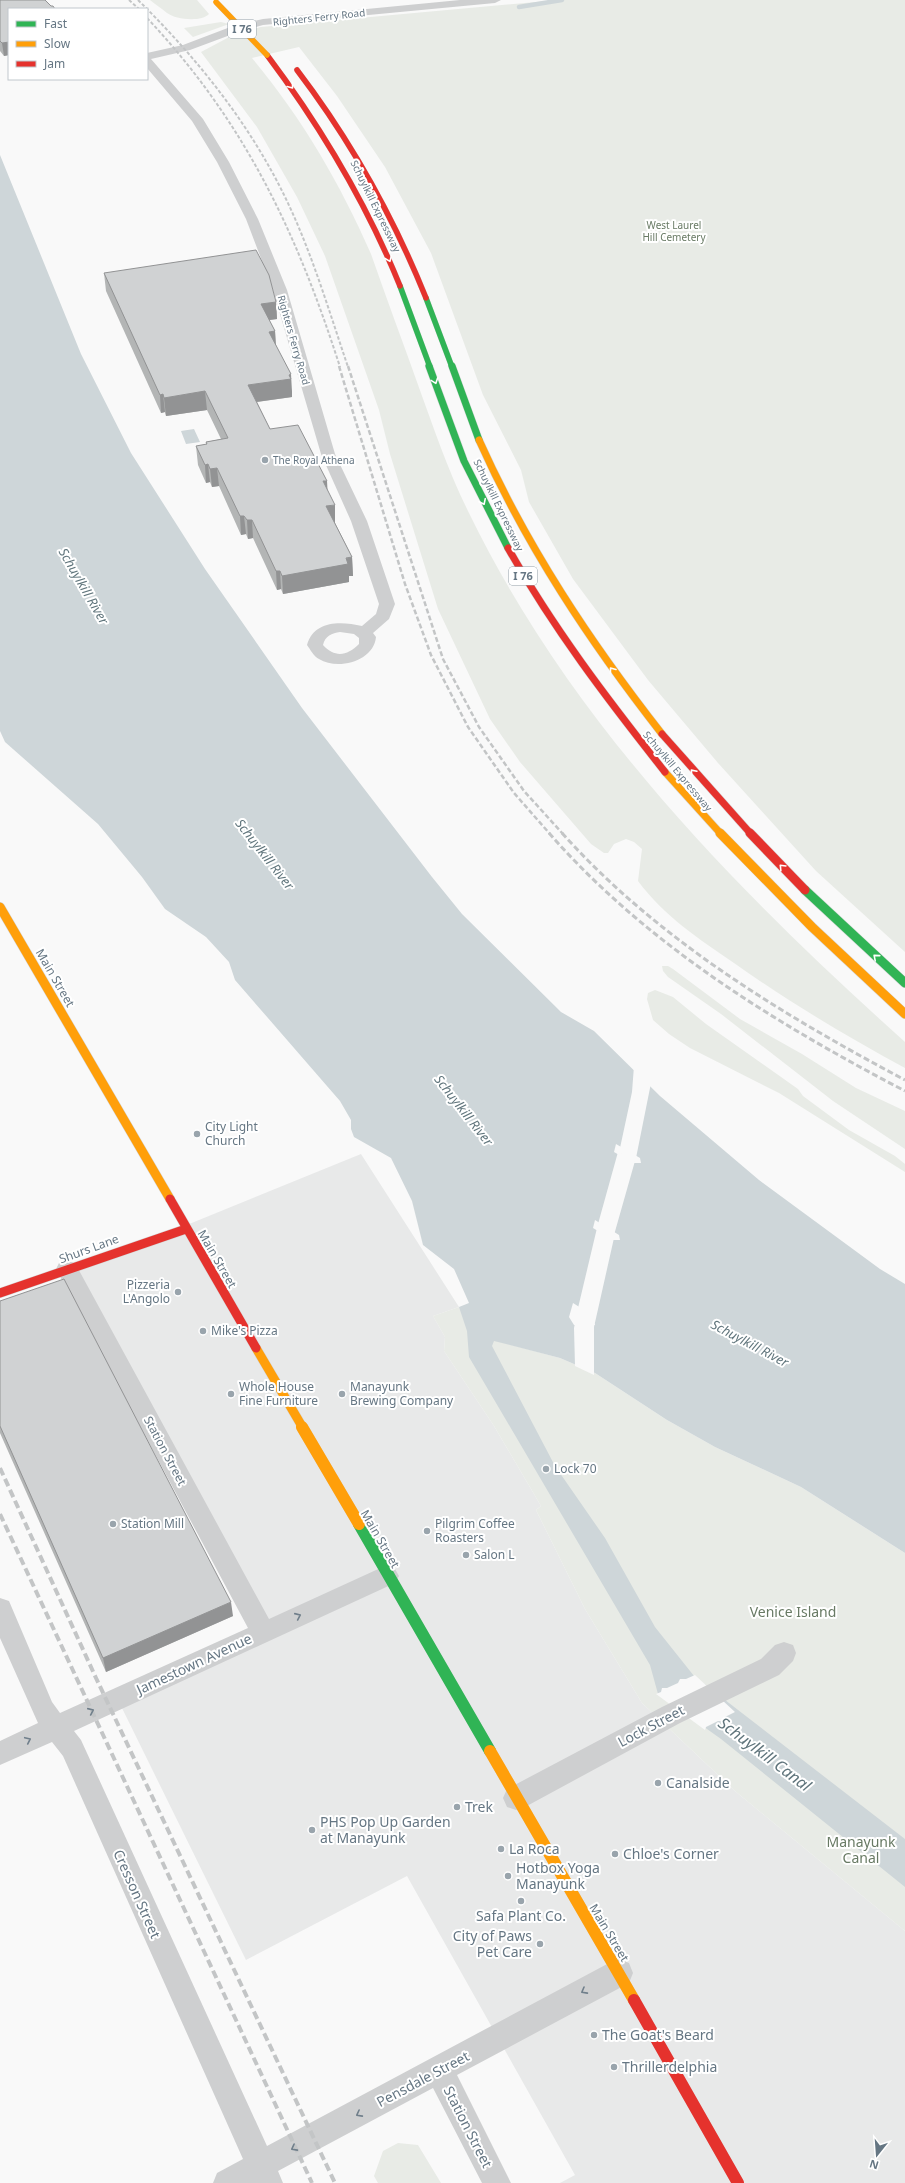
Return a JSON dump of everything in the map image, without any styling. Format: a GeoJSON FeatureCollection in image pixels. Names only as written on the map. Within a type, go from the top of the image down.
{"type":"FeatureCollection","features":[{"type":"Feature","properties":{"kind":"main road","name":"Schuylkill Expressway"},"geometry":{"type":"LineString","coordinates":[[215,1],[267,55],[301,99],[348,171],[383,243],[449,421],[476,487],[503,540],[536,598],[573,655],[659,767],[708,823],[775,893],[850,966],[905,1014]]}},
{"type":"Feature","properties":{"kind":"main road","name":"I 76"},"geometry":{"type":"LineString","coordinates":[[248,16],[263,31]]}},
{"type":"Feature","properties":{"kind":"main road","name":"Schuylkill Expressway"},"geometry":{"type":"LineString","coordinates":[[293,64],[347,137],[387,207],[406,247],[495,475],[528,539],[589,640],[636,703],[724,807],[790,876],[862,945],[905,983]]}},
{"type":"Feature","properties":{"kind":"main road","name":"Main Street"},"geometry":{"type":"LineString","coordinates":[[0,907],[387,1576],[619,1973],[738,2183]]}},
{"type":"Feature","properties":{"kind":"main road","name":"Shurs Lane"},"geometry":{"type":"LineString","coordinates":[[0,1293],[159,1237],[186,1229]]}},
{"type":"Feature","properties":{"kind":"street","name":"Righters Ferry Road"},"geometry":{"type":"LineString","coordinates":[[148,56],[186,48],[237,28],[263,22],[495,0]]}},
{"type":"Feature","properties":{"kind":"street","name":"Righters Ferry Road"},"geometry":{"type":"LineString","coordinates":[[148,62],[197,119],[223,162],[252,218],[280,290],[328,454],[359,521],[386,604],[383,616],[362,632]]}},
{"type":"Feature","properties":{"kind":"street","name":"Station Street"},"geometry":{"type":"LineString","coordinates":[[67,1269],[263,1632]]}},
{"type":"Feature","properties":{"kind":"street","name":"Jamestown Avenue"},"geometry":{"type":"LineString","coordinates":[[0,1753],[387,1576]]}},
{"type":"Feature","properties":{"kind":"street","name":"Cresson Street"},"geometry":{"type":"LineString","coordinates":[[0,1609],[43,1710],[72,1748],[206,2048],[265,2174]]}},
{"type":"Feature","properties":{"kind":"street","name":"Lock Street"},"geometry":{"type":"LineString","coordinates":[[516,1798],[671,1715],[770,1666],[784,1653]]}},
{"type":"Feature","properties":{"kind":"street","name":"Pensdale Street"},"geometry":{"type":"LineString","coordinates":[[227,2183],[265,2174],[440,2071],[619,1973]]}},
{"type":"Feature","properties":{"kind":"street","name":"Station Street"},"geometry":{"type":"LineString","coordinates":[[440,2071],[497,2183]]}},
{"type":"Feature","properties":{"kind":"shaded area"},"geometry":{"type":"Polygon","coordinates":[[[361,1154],[459,1307],[433,1316],[445,1337],[444,1351],[494,1426],[541,1506],[536,1510],[585,1609],[642,1703],[735,1791],[905,1931],[905,2183],[560,2183],[575,2175],[407,1876],[246,1960],[119,1702],[265,1636],[74,1271],[361,1154]]]}},
{"type":"Feature","properties":{"kind":"green space"},"geometry":{"type":"Polygon","coordinates":[[[150,0],[197,0],[209,14],[206,17],[201,18],[182,19],[167,13],[150,0]]]}},
{"type":"Feature","properties":{"kind":"green space","name":"West Laurel Hill Cemetery"},"geometry":{"type":"Polygon","coordinates":[[[558,0],[905,0],[905,952],[816,871],[718,763],[648,680],[573,579],[529,502],[521,470],[483,395],[431,253],[385,167],[337,96],[299,47],[252,58],[287,104],[319,152],[346,202],[371,254],[435,432],[461,497],[510,589],[556,662],[607,731],[661,798],[719,862],[779,924],[905,1042],[905,1068],[861,1044],[797,1005],[708,945],[671,916],[648,894],[638,881],[642,849],[634,842],[626,839],[614,844],[608,853],[604,853],[591,844],[520,762],[490,719],[438,609],[390,454],[379,410],[325,256],[297,197],[257,127],[201,52],[233,35],[261,27],[558,0]]]}},
{"type":"Feature","properties":{"kind":"green space"},"geometry":{"type":"Polygon","coordinates":[[[221,22],[229,24],[193,37],[184,28],[221,22]]]}},
{"type":"Feature","properties":{"kind":"green space"},"geometry":{"type":"Polygon","coordinates":[[[662,966],[668,966],[673,969],[740,1019],[802,1054],[856,1088],[905,1111],[905,1149],[833,1101],[721,1014],[668,977],[663,971],[662,966]]]}},
{"type":"Feature","properties":{"kind":"green space"},"geometry":{"type":"Polygon","coordinates":[[[655,990],[673,997],[706,1024],[798,1089],[803,1096],[849,1130],[895,1156],[905,1164],[905,1172],[779,1093],[690,1048],[669,1034],[653,1020],[647,999],[648,993],[655,990]]]}},
{"type":"Feature","properties":{"kind":"green space","name":"Venice Island"},"geometry":{"type":"Polygon","coordinates":[[[459,1307],[482,1337],[560,1358],[595,1373],[667,1420],[715,1447],[801,1487],[905,1553],[905,1931],[735,1791],[642,1703],[585,1609],[536,1510],[541,1506],[494,1426],[444,1351],[445,1337],[433,1316],[459,1307]]]}},
{"type":"Feature","properties":{"kind":"green space"},"geometry":{"type":"Polygon","coordinates":[[[398,2143],[418,2145],[441,2183],[378,2183],[374,2176],[383,2151],[398,2143]]]}},
{"type":"Feature","properties":{"kind":"water"},"geometry":{"type":"Polygon","coordinates":[[[0,155],[81,354],[131,453],[205,569],[302,708],[432,877],[462,914],[561,1012],[594,1031],[660,1096],[759,1180],[880,1269],[905,1284],[905,1553],[801,1487],[715,1447],[667,1420],[595,1373],[560,1358],[494,1341],[492,1346],[555,1466],[605,1538],[655,1627],[694,1676],[905,1839],[905,1887],[721,1739],[658,1694],[650,1665],[469,1357],[467,1331],[459,1307],[469,1303],[454,1269],[423,1245],[412,1201],[391,1158],[354,1137],[351,1129],[351,1120],[340,1101],[235,980],[229,962],[206,937],[165,909],[142,877],[98,824],[5,742],[0,731],[0,155]],[[616,1144],[614,1152],[633,1163],[641,1163],[640,1158],[616,1144]],[[595,1220],[593,1228],[613,1240],[620,1240],[619,1235],[595,1220]],[[573,1303],[569,1317],[574,1325],[595,1325],[592,1315],[573,1303]]]}},
{"type":"Feature","properties":{"kind":"water"},"geometry":{"type":"Polygon","coordinates":[[[194,429],[200,442],[186,444],[181,431],[194,429]]]}},
{"type":"Feature","properties":{"kind":"pier"},"geometry":{"type":"Polygon","coordinates":[[[634,1066],[651,1083],[636,1158],[620,1148],[632,1092],[634,1066]]]}},
{"type":"Feature","properties":{"kind":"pier"},"geometry":{"type":"Polygon","coordinates":[[[618,1152],[635,1161],[614,1235],[598,1224],[618,1152]]]}},
{"type":"Feature","properties":{"kind":"pier"},"geometry":{"type":"Polygon","coordinates":[[[597,1228],[614,1238],[594,1327],[594,1375],[575,1366],[574,1328],[575,1323],[593,1323],[591,1317],[578,1308],[597,1228]]]}},
{"type":"Feature","properties":{"kind":"pier"},"geometry":{"type":"Polygon","coordinates":[[[695,1675],[735,1712],[725,1717],[723,1721],[718,1721],[706,1727],[705,1730],[656,1694],[661,1692],[662,1688],[667,1688],[678,1683],[680,1679],[686,1679],[695,1675]]]}},
{"type":"Feature","properties":{"kind":"building"},"geometry":{"type":"Polygon","coordinates":[[[0,0],[45,0],[54,8],[8,8],[8,42],[2,43],[0,41],[0,0]]]}},
{"type":"Feature","properties":{"kind":"building"},"geometry":{"type":"Polygon","coordinates":[[[256,250],[269,275],[276,302],[261,304],[275,331],[269,332],[291,374],[289,375],[291,379],[248,385],[270,429],[298,425],[327,481],[323,481],[335,505],[326,506],[352,557],[346,558],[348,564],[282,576],[280,571],[276,571],[252,520],[247,520],[244,516],[240,516],[217,468],[210,469],[208,464],[205,465],[196,446],[207,444],[206,442],[228,438],[205,391],[164,398],[163,394],[160,395],[104,273],[256,250]]]}},
{"type":"Feature","properties":{"kind":"building","name":"Station Mill"},"geometry":{"type":"Polygon","coordinates":[[[64,1279],[231,1602],[103,1658],[0,1426],[0,1301],[64,1279]]]}},
{"type":"Feature","properties":{"kind":"waterway"},"geometry":{"type":"LineString","coordinates":[[519,7],[562,0]]}},
{"type":"Feature","properties":{"kind":"railway"},"geometry":{"type":"LineString","coordinates":[[129,0],[138,8]]}},
{"type":"Feature","properties":{"kind":"railway"},"geometry":{"type":"LineString","coordinates":[[138,0],[146,8]]}},
{"type":"Feature","properties":{"kind":"railway"},"geometry":{"type":"LineString","coordinates":[[148,10],[181,45],[221,93],[239,118],[272,171],[304,240],[320,282],[348,367]]}},
{"type":"Feature","properties":{"kind":"railway"},"geometry":{"type":"LineString","coordinates":[[148,19],[182,57],[212,98],[240,139],[264,181],[286,225],[305,271],[340,367]]}},
{"type":"Feature","properties":{"kind":"railway"},"geometry":{"type":"LineString","coordinates":[[339,366],[405,584],[431,655],[468,727],[514,793],[550,834]]}},
{"type":"Feature","properties":{"kind":"railway"},"geometry":{"type":"LineString","coordinates":[[348,366],[443,659],[479,727],[524,791],[563,834]]}},
{"type":"Feature","properties":{"kind":"railway"},"geometry":{"type":"LineString","coordinates":[[549,833],[587,873],[628,911],[670,946],[761,1009],[808,1038],[905,1091]]}},
{"type":"Feature","properties":{"kind":"railway"},"geometry":{"type":"LineString","coordinates":[[562,833],[599,871],[638,907],[723,972],[812,1028],[905,1080]]}},
{"type":"Feature","properties":{"kind":"railway"},"geometry":{"type":"LineString","coordinates":[[0,1468],[96,1678],[335,2183]]}},
{"type":"Feature","properties":{"kind":"railway"},"geometry":{"type":"LineString","coordinates":[[0,1514],[312,2183]]}},
{"type":"Feature","properties":{"kind":"traffic: fast"},"geometry":{"type":"LineString","coordinates":[[400,286],[464,461],[508,548]]}},
{"type":"Feature","properties":{"kind":"traffic: fast"},"geometry":{"type":"LineString","coordinates":[[426,298],[479,440]]}},
{"type":"Feature","properties":{"kind":"traffic: fast"},"geometry":{"type":"LineString","coordinates":[[805,890],[905,983]]}},
{"type":"Feature","properties":{"kind":"traffic: fast"},"geometry":{"type":"LineString","coordinates":[[359,1524],[490,1751]]}},
{"type":"Feature","properties":{"kind":"traffic: slow"},"geometry":{"type":"LineString","coordinates":[[216,2],[267,55]]}},
{"type":"Feature","properties":{"kind":"traffic: slow"},"geometry":{"type":"LineString","coordinates":[[479,440],[516,518],[560,593],[609,665],[662,734]]}},
{"type":"Feature","properties":{"kind":"traffic: slow"},"geometry":{"type":"LineString","coordinates":[[665,772],[722,836],[781,897],[905,1014]]}},
{"type":"Feature","properties":{"kind":"traffic: slow"},"geometry":{"type":"LineString","coordinates":[[0,907],[170,1199]]}},
{"type":"Feature","properties":{"kind":"traffic: slow"},"geometry":{"type":"LineString","coordinates":[[256,1348],[359,1524]]}},
{"type":"Feature","properties":{"kind":"traffic: slow"},"geometry":{"type":"LineString","coordinates":[[490,1751],[634,2000]]}},
{"type":"Feature","properties":{"kind":"traffic: jam"},"geometry":{"type":"LineString","coordinates":[[267,55],[306,109],[342,165],[373,224],[400,286]]}},
{"type":"Feature","properties":{"kind":"traffic: jam"},"geometry":{"type":"LineString","coordinates":[[297,70],[336,123],[370,179],[400,237],[426,298]]}},
{"type":"Feature","properties":{"kind":"traffic: jam"},"geometry":{"type":"LineString","coordinates":[[508,548],[543,607],[581,664],[665,772]]}},
{"type":"Feature","properties":{"kind":"traffic: jam"},"geometry":{"type":"LineString","coordinates":[[662,734],[729,812],[805,890]]}},
{"type":"Feature","properties":{"kind":"traffic: jam"},"geometry":{"type":"LineString","coordinates":[[170,1199],[256,1348]]}},
{"type":"Feature","properties":{"kind":"traffic: jam"},"geometry":{"type":"LineString","coordinates":[[0,1293],[186,1229]]}},
{"type":"Feature","properties":{"kind":"traffic: jam"},"geometry":{"type":"LineString","coordinates":[[634,2000],[738,2183]]}},
{"type":"Feature","properties":{"kind":"place","name":"The Royal Athena"},"geometry":{"type":"Point","coordinates":[265,460]}},
{"type":"Feature","properties":{"kind":"place","name":"City Light Church"},"geometry":{"type":"Point","coordinates":[197,1134]}},
{"type":"Feature","properties":{"kind":"place","name":"Pizzeria L'Angolo"},"geometry":{"type":"Point","coordinates":[178,1292]}},
{"type":"Feature","properties":{"kind":"place","name":"Mike's Pizza"},"geometry":{"type":"Point","coordinates":[203,1331]}},
{"type":"Feature","properties":{"kind":"place","name":"Whole House Fine Furniture"},"geometry":{"type":"Point","coordinates":[231,1394]}},
{"type":"Feature","properties":{"kind":"place","name":"Manayunk Brewing Company"},"geometry":{"type":"Point","coordinates":[342,1394]}},
{"type":"Feature","properties":{"kind":"place","name":"Lock 70"},"geometry":{"type":"Point","coordinates":[546,1469]}},
{"type":"Feature","properties":{"kind":"place","name":"Station Mill"},"geometry":{"type":"Point","coordinates":[113,1524]}},
{"type":"Feature","properties":{"kind":"place","name":"Pilgrim Coffee Roasters"},"geometry":{"type":"Point","coordinates":[427,1531]}},
{"type":"Feature","properties":{"kind":"place","name":"Salon L"},"geometry":{"type":"Point","coordinates":[466,1555]}},
{"type":"Feature","properties":{"kind":"place","name":"Canalside"},"geometry":{"type":"Point","coordinates":[658,1783]}},
{"type":"Feature","properties":{"kind":"place","name":"Trek"},"geometry":{"type":"Point","coordinates":[457,1807]}},
{"type":"Feature","properties":{"kind":"place","name":"PHS Pop Up Garden at Manayunk"},"geometry":{"type":"Point","coordinates":[312,1830]}},
{"type":"Feature","properties":{"kind":"place","name":"La Roca"},"geometry":{"type":"Point","coordinates":[501,1849]}},
{"type":"Feature","properties":{"kind":"place","name":"Chloe's Corner"},"geometry":{"type":"Point","coordinates":[615,1854]}},
{"type":"Feature","properties":{"kind":"place","name":"Hotbox Yoga Manayunk"},"geometry":{"type":"Point","coordinates":[508,1876]}},
{"type":"Feature","properties":{"kind":"place","name":"Safa Plant Co."},"geometry":{"type":"Point","coordinates":[521,1901]}},
{"type":"Feature","properties":{"kind":"place","name":"City of Paws Pet Care"},"geometry":{"type":"Point","coordinates":[540,1944]}},
{"type":"Feature","properties":{"kind":"place","name":"The Goat's Beard"},"geometry":{"type":"Point","coordinates":[594,2035]}},
{"type":"Feature","properties":{"kind":"place","name":"Thrillerdelphia"},"geometry":{"type":"Point","coordinates":[614,2067]}},
{"type":"Feature","properties":{"kind":"water label","name":"Schuylkill River"},"geometry":{"type":"Point","coordinates":[84,586]}},
{"type":"Feature","properties":{"kind":"water label","name":"Schuylkill River"},"geometry":{"type":"Point","coordinates":[265,854]}},
{"type":"Feature","properties":{"kind":"water label","name":"Schuylkill River"},"geometry":{"type":"Point","coordinates":[464,1110]}},
{"type":"Feature","properties":{"kind":"water label","name":"Schuylkill River"},"geometry":{"type":"Point","coordinates":[750,1343]}},
{"type":"Feature","properties":{"kind":"water label","name":"Schuylkill Canal"},"geometry":{"type":"Point","coordinates":[765,1754]}},
{"type":"Feature","properties":{"kind":"park label","name":"Manayunk Canal"},"geometry":{"type":"Point","coordinates":[861,1850]}}]}
